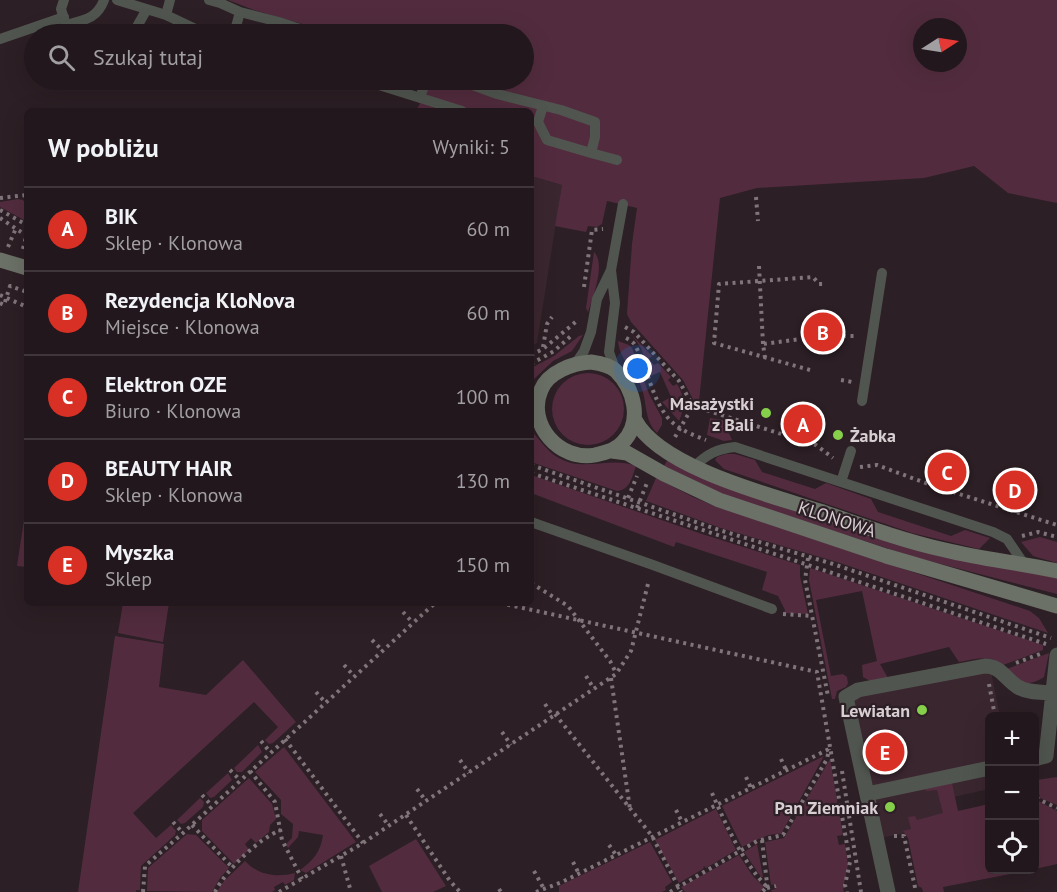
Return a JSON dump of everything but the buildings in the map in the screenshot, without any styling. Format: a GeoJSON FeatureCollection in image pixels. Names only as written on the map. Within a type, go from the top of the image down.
{"type":"FeatureCollection","features":[{"type":"Feature","properties":{"kind":"street"},"geometry":{"type":"LineString","coordinates":[[0,260],[24,267]]}},
{"type":"Feature","properties":{"kind":"street"},"geometry":{"type":"LineString","coordinates":[[591,362],[615,369],[627,386],[634,402],[635,420],[630,433],[612,451],[589,456],[568,452],[557,446],[537,425],[536,392],[562,369],[576,363],[591,362]]}},
{"type":"Feature","properties":{"kind":"street","name":"KLONOWA"},"geometry":{"type":"LineString","coordinates":[[635,420],[640,430],[651,439],[694,466],[720,478],[942,550],[1057,571]]}},
{"type":"Feature","properties":{"kind":"street","name":"KLONOWA"},"geometry":{"type":"LineString","coordinates":[[612,451],[627,453],[664,474],[719,500],[886,556],[1057,606]]}},
{"type":"Feature","properties":{"kind":"street"},"geometry":{"type":"LineString","coordinates":[[1046,756],[1052,693],[1053,650]]}},
{"type":"Feature","properties":{"kind":"street"},"geometry":{"type":"LineString","coordinates":[[888,892],[846,696],[858,690],[985,666],[999,669],[1018,687],[1029,691],[1052,693]]}},
{"type":"Feature","properties":{"kind":"street"},"geometry":{"type":"LineString","coordinates":[[867,794],[985,769]]}},
{"type":"Feature","properties":{"kind":"lane"},"geometry":{"type":"LineString","coordinates":[[64,0],[61,9],[66,24]]}},
{"type":"Feature","properties":{"kind":"lane"},"geometry":{"type":"LineString","coordinates":[[69,24],[100,11],[104,0]]}},
{"type":"Feature","properties":{"kind":"lane"},"geometry":{"type":"LineString","coordinates":[[117,0],[166,15],[185,24]]}},
{"type":"Feature","properties":{"kind":"lane"},"geometry":{"type":"LineString","coordinates":[[166,15],[170,0]]}},
{"type":"Feature","properties":{"kind":"lane"},"geometry":{"type":"LineString","coordinates":[[209,0],[240,12],[285,24]]}},
{"type":"Feature","properties":{"kind":"lane"},"geometry":{"type":"LineString","coordinates":[[138,24],[147,9]]}},
{"type":"Feature","properties":{"kind":"lane"},"geometry":{"type":"LineString","coordinates":[[237,24],[240,12]]}},
{"type":"Feature","properties":{"kind":"lane"},"geometry":{"type":"LineString","coordinates":[[44,24],[64,17]]}},
{"type":"Feature","properties":{"kind":"lane"},"geometry":{"type":"LineString","coordinates":[[0,39],[24,31]]}},
{"type":"Feature","properties":{"kind":"lane"},"geometry":{"type":"LineString","coordinates":[[395,90],[452,108]]}},
{"type":"Feature","properties":{"kind":"lane"},"geometry":{"type":"LineString","coordinates":[[420,98],[423,90]]}},
{"type":"Feature","properties":{"kind":"lane"},"geometry":{"type":"LineString","coordinates":[[486,90],[595,122],[595,137],[591,153]]}},
{"type":"Feature","properties":{"kind":"lane"},"geometry":{"type":"LineString","coordinates":[[543,106],[538,122],[547,140],[617,160]]}},
{"type":"Feature","properties":{"kind":"lane"},"geometry":{"type":"LineString","coordinates":[[576,363],[584,351],[591,332],[597,300],[611,270],[623,204]]}},
{"type":"Feature","properties":{"kind":"lane"},"geometry":{"type":"LineString","coordinates":[[611,270],[615,303],[609,352],[615,369]]}},
{"type":"Feature","properties":{"kind":"lane"},"geometry":{"type":"LineString","coordinates":[[862,401],[882,273]]}},
{"type":"Feature","properties":{"kind":"lane"},"geometry":{"type":"LineString","coordinates":[[694,466],[708,454],[722,448],[735,447],[993,532],[1006,539],[1024,564]]}},
{"type":"Feature","properties":{"kind":"lane"},"geometry":{"type":"LineString","coordinates":[[841,482],[851,451]]}},
{"type":"Feature","properties":{"kind":"lane"},"geometry":{"type":"LineString","coordinates":[[534,523],[772,609]]}},
{"type":"Feature","properties":{"kind":"path"},"geometry":{"type":"LineString","coordinates":[[0,198],[24,195]]}},
{"type":"Feature","properties":{"kind":"path"},"geometry":{"type":"LineString","coordinates":[[756,197],[758,221]]}},
{"type":"Feature","properties":{"kind":"path"},"geometry":{"type":"LineString","coordinates":[[0,210],[24,223]]}},
{"type":"Feature","properties":{"kind":"path"},"geometry":{"type":"LineString","coordinates":[[0,218],[24,233]]}},
{"type":"Feature","properties":{"kind":"path"},"geometry":{"type":"LineString","coordinates":[[583,297],[592,230],[602,230],[607,225]]}},
{"type":"Feature","properties":{"kind":"path"},"geometry":{"type":"LineString","coordinates":[[9,245],[16,228]]}},
{"type":"Feature","properties":{"kind":"path"},"geometry":{"type":"LineString","coordinates":[[759,266],[765,358]]}},
{"type":"Feature","properties":{"kind":"path"},"geometry":{"type":"LineString","coordinates":[[810,370],[714,343],[719,284],[813,277],[819,284],[824,284]]}},
{"type":"Feature","properties":{"kind":"path"},"geometry":{"type":"LineString","coordinates":[[0,303],[4,305],[10,286],[24,291]]}},
{"type":"Feature","properties":{"kind":"path"},"geometry":{"type":"LineString","coordinates":[[0,296],[24,306]]}},
{"type":"Feature","properties":{"kind":"path"},"geometry":{"type":"LineString","coordinates":[[543,349],[547,324],[552,317]]}},
{"type":"Feature","properties":{"kind":"path"},"geometry":{"type":"LineString","coordinates":[[534,354],[543,349],[580,318]]}},
{"type":"Feature","properties":{"kind":"path"},"geometry":{"type":"LineString","coordinates":[[619,325],[634,332],[643,341],[679,381],[693,406],[816,445],[846,464],[863,467],[877,465],[931,485],[1057,525]]}},
{"type":"Feature","properties":{"kind":"path"},"geometry":{"type":"LineString","coordinates":[[534,362],[554,351],[578,332]]}},
{"type":"Feature","properties":{"kind":"path"},"geometry":{"type":"LineString","coordinates":[[618,337],[631,341],[637,348],[655,397],[671,421],[680,428],[722,448]]}},
{"type":"Feature","properties":{"kind":"path"},"geometry":{"type":"LineString","coordinates":[[763,344],[801,339]]}},
{"type":"Feature","properties":{"kind":"path"},"geometry":{"type":"LineString","coordinates":[[671,443],[693,406]]}},
{"type":"Feature","properties":{"kind":"path"},"geometry":{"type":"LineString","coordinates":[[534,466],[719,530],[832,564],[1049,638]]}},
{"type":"Feature","properties":{"kind":"path"},"geometry":{"type":"LineString","coordinates":[[628,498],[640,468]]}},
{"type":"Feature","properties":{"kind":"path"},"geometry":{"type":"LineString","coordinates":[[534,474],[748,547],[807,564],[1053,650]]}},
{"type":"Feature","properties":{"kind":"path"},"geometry":{"type":"LineString","coordinates":[[637,508],[651,475]]}},
{"type":"Feature","properties":{"kind":"path"},"geometry":{"type":"LineString","coordinates":[[1006,539],[1038,532],[1057,537]]}},
{"type":"Feature","properties":{"kind":"path"},"geometry":{"type":"LineString","coordinates":[[772,609],[783,614],[813,616],[805,580],[808,558]]}},
{"type":"Feature","properties":{"kind":"path"},"geometry":{"type":"LineString","coordinates":[[279,892],[363,843],[616,674],[631,651],[653,565]]}},
{"type":"Feature","properties":{"kind":"path"},"geometry":{"type":"LineString","coordinates":[[534,585],[568,606],[610,661],[616,674]]}},
{"type":"Feature","properties":{"kind":"path"},"geometry":{"type":"LineString","coordinates":[[142,892],[145,866],[432,606]]}},
{"type":"Feature","properties":{"kind":"path"},"geometry":{"type":"LineString","coordinates":[[514,606],[817,672],[850,862],[845,885],[847,892]]}},
{"type":"Feature","properties":{"kind":"path"},"geometry":{"type":"LineString","coordinates":[[403,612],[413,622]]}},
{"type":"Feature","properties":{"kind":"path"},"geometry":{"type":"LineString","coordinates":[[372,640],[382,651]]}},
{"type":"Feature","properties":{"kind":"path"},"geometry":{"type":"LineString","coordinates":[[1030,658],[1041,654]]}},
{"type":"Feature","properties":{"kind":"path"},"geometry":{"type":"LineString","coordinates":[[344,665],[354,676]]}},
{"type":"Feature","properties":{"kind":"path"},"geometry":{"type":"LineString","coordinates":[[985,666],[995,712]]}},
{"type":"Feature","properties":{"kind":"path"},"geometry":{"type":"LineString","coordinates":[[586,676],[594,689]]}},
{"type":"Feature","properties":{"kind":"path"},"geometry":{"type":"LineString","coordinates":[[611,678],[630,810]]}},
{"type":"Feature","properties":{"kind":"path"},"geometry":{"type":"LineString","coordinates":[[316,692],[325,702]]}},
{"type":"Feature","properties":{"kind":"path"},"geometry":{"type":"LineString","coordinates":[[545,704],[652,836],[681,892]]}},
{"type":"Feature","properties":{"kind":"path"},"geometry":{"type":"LineString","coordinates":[[502,732],[511,744]]}},
{"type":"Feature","properties":{"kind":"path"},"geometry":{"type":"LineString","coordinates":[[285,739],[363,843]]}},
{"type":"Feature","properties":{"kind":"path"},"geometry":{"type":"LineString","coordinates":[[261,741],[270,752]]}},
{"type":"Feature","properties":{"kind":"path"},"geometry":{"type":"LineString","coordinates":[[536,892],[579,874],[830,749]]}},
{"type":"Feature","properties":{"kind":"path"},"geometry":{"type":"LineString","coordinates":[[670,892],[741,850],[762,840],[783,835],[827,759],[830,749]]}},
{"type":"Feature","properties":{"kind":"path"},"geometry":{"type":"LineString","coordinates":[[781,759],[786,770]]}},
{"type":"Feature","properties":{"kind":"path"},"geometry":{"type":"LineString","coordinates":[[460,760],[469,773]]}},
{"type":"Feature","properties":{"kind":"path"},"geometry":{"type":"LineString","coordinates":[[230,770],[240,780]]}},
{"type":"Feature","properties":{"kind":"path"},"geometry":{"type":"LineString","coordinates":[[250,771],[275,802],[282,840],[302,879]]}},
{"type":"Feature","properties":{"kind":"path"},"geometry":{"type":"LineString","coordinates":[[746,777],[751,788]]}},
{"type":"Feature","properties":{"kind":"path"},"geometry":{"type":"LineString","coordinates":[[417,789],[426,801]]}},
{"type":"Feature","properties":{"kind":"path"},"geometry":{"type":"LineString","coordinates":[[712,793],[755,875],[768,889]]}},
{"type":"Feature","properties":{"kind":"path"},"geometry":{"type":"LineString","coordinates":[[202,795],[212,806]]}},
{"type":"Feature","properties":{"kind":"path"},"geometry":{"type":"LineString","coordinates":[[1039,799],[1057,808]]}},
{"type":"Feature","properties":{"kind":"path"},"geometry":{"type":"LineString","coordinates":[[676,810],[682,822]]}},
{"type":"Feature","properties":{"kind":"path"},"geometry":{"type":"LineString","coordinates":[[380,814],[389,826]]}},
{"type":"Feature","properties":{"kind":"path"},"geometry":{"type":"LineString","coordinates":[[406,815],[450,881],[460,892]]}},
{"type":"Feature","properties":{"kind":"path"},"geometry":{"type":"LineString","coordinates":[[172,822],[183,833]]}},
{"type":"Feature","properties":{"kind":"path"},"geometry":{"type":"LineString","coordinates":[[192,825],[233,868]]}},
{"type":"Feature","properties":{"kind":"path"},"geometry":{"type":"LineString","coordinates":[[215,892],[222,879],[233,868],[270,834],[281,830]]}},
{"type":"Feature","properties":{"kind":"path"},"geometry":{"type":"LineString","coordinates":[[888,837],[904,836],[916,892]]}},
{"type":"Feature","properties":{"kind":"path"},"geometry":{"type":"LineString","coordinates":[[762,840],[768,889]]}},
{"type":"Feature","properties":{"kind":"path"},"geometry":{"type":"LineString","coordinates":[[609,845],[616,855]]}},
{"type":"Feature","properties":{"kind":"path"},"geometry":{"type":"LineString","coordinates":[[341,856],[351,892]]}},
{"type":"Feature","properties":{"kind":"path"},"geometry":{"type":"LineString","coordinates":[[573,862],[579,874]]}},
{"type":"Feature","properties":{"kind":"path"},"geometry":{"type":"LineString","coordinates":[[534,871],[544,889]]}},
{"type":"Feature","properties":{"kind":"path"},"geometry":{"type":"LineString","coordinates":[[762,892],[776,886]]}},
{"type":"Feature","properties":{"kind":"shaded area"},"geometry":{"type":"Polygon","coordinates":[[[228,0],[1057,0],[1057,203],[1008,193],[974,166],[924,178],[757,188],[720,198],[699,401],[694,401],[683,380],[631,322],[627,314],[637,208],[607,201],[602,224],[597,227],[588,226],[586,232],[555,226],[562,185],[534,177],[534,108],[418,108],[427,90],[534,90],[534,24],[302,24],[228,0]]]}},
{"type":"Feature","properties":{"kind":"shaded area"},"geometry":{"type":"Polygon","coordinates":[[[534,177],[562,185],[537,343],[534,344],[534,177]]]}},
{"type":"Feature","properties":{"kind":"shaded area"},"geometry":{"type":"Polygon","coordinates":[[[23,200],[24,220],[0,207],[0,202],[23,200]]]}},
{"type":"Feature","properties":{"kind":"shaded area"},"geometry":{"type":"Polygon","coordinates":[[[594,252],[599,264],[599,272],[588,312],[586,308],[594,252]]]}},
{"type":"Feature","properties":{"kind":"shaded area"},"geometry":{"type":"Polygon","coordinates":[[[583,335],[572,351],[553,361],[534,379],[534,366],[554,356],[583,335]]]}},
{"type":"Feature","properties":{"kind":"shaded area"},"geometry":{"type":"Polygon","coordinates":[[[632,335],[652,356],[649,359],[654,365],[658,363],[671,377],[668,380],[673,386],[677,384],[680,389],[683,402],[679,421],[662,402],[671,397],[660,372],[651,376],[641,348],[632,335]]]}},
{"type":"Feature","properties":{"kind":"shaded area"},"geometry":{"type":"Polygon","coordinates":[[[618,341],[632,348],[649,394],[662,418],[662,425],[657,433],[650,422],[640,384],[624,359],[618,341]]]}},
{"type":"Feature","properties":{"kind":"shaded area"},"geometry":{"type":"Polygon","coordinates":[[[588,373],[608,379],[618,389],[624,409],[618,429],[608,439],[588,445],[568,439],[558,429],[552,409],[558,389],[568,379],[588,373]]]}},
{"type":"Feature","properties":{"kind":"shaded area"},"geometry":{"type":"Polygon","coordinates":[[[710,418],[723,420],[732,440],[724,441],[707,435],[710,418]]]}},
{"type":"Feature","properties":{"kind":"shaded area"},"geometry":{"type":"Polygon","coordinates":[[[534,434],[554,455],[564,461],[575,464],[615,462],[636,466],[630,482],[625,488],[617,491],[534,463],[534,434]]]}},
{"type":"Feature","properties":{"kind":"shaded area"},"geometry":{"type":"Polygon","coordinates":[[[726,454],[735,454],[755,460],[762,472],[815,489],[826,483],[871,499],[878,512],[951,536],[965,530],[990,538],[979,549],[912,533],[724,469],[715,460],[726,454]]]}},
{"type":"Feature","properties":{"kind":"shaded area"},"geometry":{"type":"Polygon","coordinates":[[[668,459],[1057,578],[1057,594],[914,557],[727,496],[664,466],[668,459]]]}},
{"type":"Feature","properties":{"kind":"shaded area"},"geometry":{"type":"Polygon","coordinates":[[[534,476],[800,565],[808,614],[784,613],[785,610],[778,596],[762,590],[767,572],[676,542],[674,547],[534,494],[534,476]]]}},
{"type":"Feature","properties":{"kind":"shaded area"},"geometry":{"type":"Polygon","coordinates":[[[656,478],[717,507],[1030,611],[1039,618],[1048,633],[840,563],[721,528],[646,501],[656,478]]]}},
{"type":"Feature","properties":{"kind":"shaded area"},"geometry":{"type":"Polygon","coordinates":[[[24,520],[24,567],[17,566],[24,520]]]}},
{"type":"Feature","properties":{"kind":"shaded area"},"geometry":{"type":"Polygon","coordinates":[[[1040,537],[1057,542],[1057,563],[1033,556],[1021,542],[1040,537]]]}},
{"type":"Feature","properties":{"kind":"shaded area"},"geometry":{"type":"Polygon","coordinates":[[[810,568],[1043,645],[1043,650],[1003,665],[987,658],[959,662],[949,647],[880,664],[888,678],[870,681],[863,677],[862,665],[877,661],[862,591],[816,600],[831,676],[843,674],[847,677],[848,683],[846,687],[837,691],[835,699],[832,699],[809,580],[810,568]]]}},
{"type":"Feature","properties":{"kind":"shaded area"},"geometry":{"type":"Polygon","coordinates":[[[122,606],[169,606],[163,642],[118,633],[122,606]]]}},
{"type":"Feature","properties":{"kind":"shaded area"},"geometry":{"type":"Polygon","coordinates":[[[115,636],[164,644],[159,687],[206,695],[243,660],[296,722],[269,744],[265,740],[278,727],[254,702],[133,813],[156,838],[171,825],[176,831],[175,835],[141,866],[140,890],[136,892],[78,892],[115,636]]]}},
{"type":"Feature","properties":{"kind":"shaded area"},"geometry":{"type":"Polygon","coordinates":[[[1049,653],[1044,677],[1038,680],[1028,683],[1020,681],[1007,669],[1049,653]]]}},
{"type":"Feature","properties":{"kind":"shaded area"},"geometry":{"type":"Polygon","coordinates":[[[988,657],[999,712],[985,712],[985,790],[954,797],[958,823],[880,838],[850,686],[988,657]]]}},
{"type":"Feature","properties":{"kind":"shaded area"},"geometry":{"type":"Polygon","coordinates":[[[258,745],[262,752],[242,772],[237,772],[234,768],[258,745]]]}},
{"type":"Feature","properties":{"kind":"shaded area"},"geometry":{"type":"Polygon","coordinates":[[[284,747],[356,842],[306,873],[300,870],[316,855],[323,835],[299,831],[298,837],[288,848],[286,844],[292,838],[293,824],[281,814],[281,800],[255,772],[284,747]]]}},
{"type":"Feature","properties":{"kind":"shaded area"},"geometry":{"type":"Polygon","coordinates":[[[824,756],[781,834],[767,836],[742,847],[722,806],[824,756]]]}},
{"type":"Feature","properties":{"kind":"shaded area"},"geometry":{"type":"Polygon","coordinates":[[[830,759],[843,835],[837,836],[839,845],[845,844],[848,865],[844,892],[772,892],[771,890],[776,889],[776,884],[771,885],[765,842],[784,838],[830,759]]]}},
{"type":"Feature","properties":{"kind":"shaded area"},"geometry":{"type":"Polygon","coordinates":[[[228,773],[232,780],[210,798],[206,793],[228,773]]]}},
{"type":"Feature","properties":{"kind":"shaded area"},"geometry":{"type":"Polygon","coordinates":[[[1057,777],[1057,805],[1040,798],[1039,780],[1057,777]]]}},
{"type":"Feature","properties":{"kind":"shaded area"},"geometry":{"type":"Polygon","coordinates":[[[249,778],[272,804],[276,819],[270,825],[269,832],[256,843],[251,838],[245,844],[249,850],[234,864],[202,831],[202,820],[249,778]]]}},
{"type":"Feature","properties":{"kind":"shaded area"},"geometry":{"type":"Polygon","coordinates":[[[952,783],[958,811],[985,805],[985,874],[1010,874],[943,887],[944,892],[923,892],[918,886],[908,838],[903,831],[911,829],[908,817],[915,816],[917,820],[943,813],[937,790],[926,791],[925,789],[952,783]]]}},
{"type":"Feature","properties":{"kind":"shaded area"},"geometry":{"type":"Polygon","coordinates":[[[200,798],[204,802],[203,807],[181,824],[177,820],[200,798]]]}},
{"type":"Feature","properties":{"kind":"shaded area"},"geometry":{"type":"Polygon","coordinates":[[[1039,801],[1057,811],[1057,864],[1039,868],[1039,801]]]}},
{"type":"Feature","properties":{"kind":"shaded area"},"geometry":{"type":"Polygon","coordinates":[[[716,809],[736,850],[706,868],[704,866],[703,869],[679,883],[655,840],[716,809]]]}},
{"type":"Feature","properties":{"kind":"shaded area"},"geometry":{"type":"Polygon","coordinates":[[[187,834],[196,835],[229,868],[212,892],[147,891],[148,868],[187,834]]]}},
{"type":"Feature","properties":{"kind":"shaded area"},"geometry":{"type":"Polygon","coordinates":[[[416,839],[446,886],[433,892],[382,892],[369,866],[416,839]]]}},
{"type":"Feature","properties":{"kind":"shaded area"},"geometry":{"type":"Polygon","coordinates":[[[650,842],[672,882],[665,887],[666,890],[662,892],[559,892],[559,886],[650,842]]]}},
{"type":"Feature","properties":{"kind":"shaded area"},"geometry":{"type":"Polygon","coordinates":[[[757,844],[763,877],[744,852],[757,844]]]}},
{"type":"Feature","properties":{"kind":"shaded area"},"geometry":{"type":"Polygon","coordinates":[[[739,855],[752,875],[764,887],[760,892],[685,892],[681,887],[739,855]]]}},
{"type":"Feature","properties":{"kind":"shaded area"},"geometry":{"type":"Polygon","coordinates":[[[245,861],[250,866],[268,874],[295,873],[294,880],[285,885],[283,882],[274,887],[275,890],[272,892],[217,892],[224,881],[245,861]]]}},
{"type":"Feature","properties":{"kind":"place","name":"Rezydencja KloNova"},"geometry":{"type":"Point","coordinates":[823,332]}},
{"type":"Feature","properties":{"kind":"place","name":"Masażystki z Bali"},"geometry":{"type":"Point","coordinates":[766,413]}},
{"type":"Feature","properties":{"kind":"place","name":"BIK"},"geometry":{"type":"Point","coordinates":[803,424]}},
{"type":"Feature","properties":{"kind":"place","name":"Żabka"},"geometry":{"type":"Point","coordinates":[838,435]}},
{"type":"Feature","properties":{"kind":"place","name":"Elektron OZE"},"geometry":{"type":"Point","coordinates":[947,472]}},
{"type":"Feature","properties":{"kind":"place","name":"BEAUTY HAIR"},"geometry":{"type":"Point","coordinates":[1015,490]}},
{"type":"Feature","properties":{"kind":"place","name":"Lewiatan"},"geometry":{"type":"Point","coordinates":[922,710]}},
{"type":"Feature","properties":{"kind":"place","name":"Myszka"},"geometry":{"type":"Point","coordinates":[885,752]}},
{"type":"Feature","properties":{"kind":"place","name":"Pan Ziemniak"},"geometry":{"type":"Point","coordinates":[890,807]}}]}
